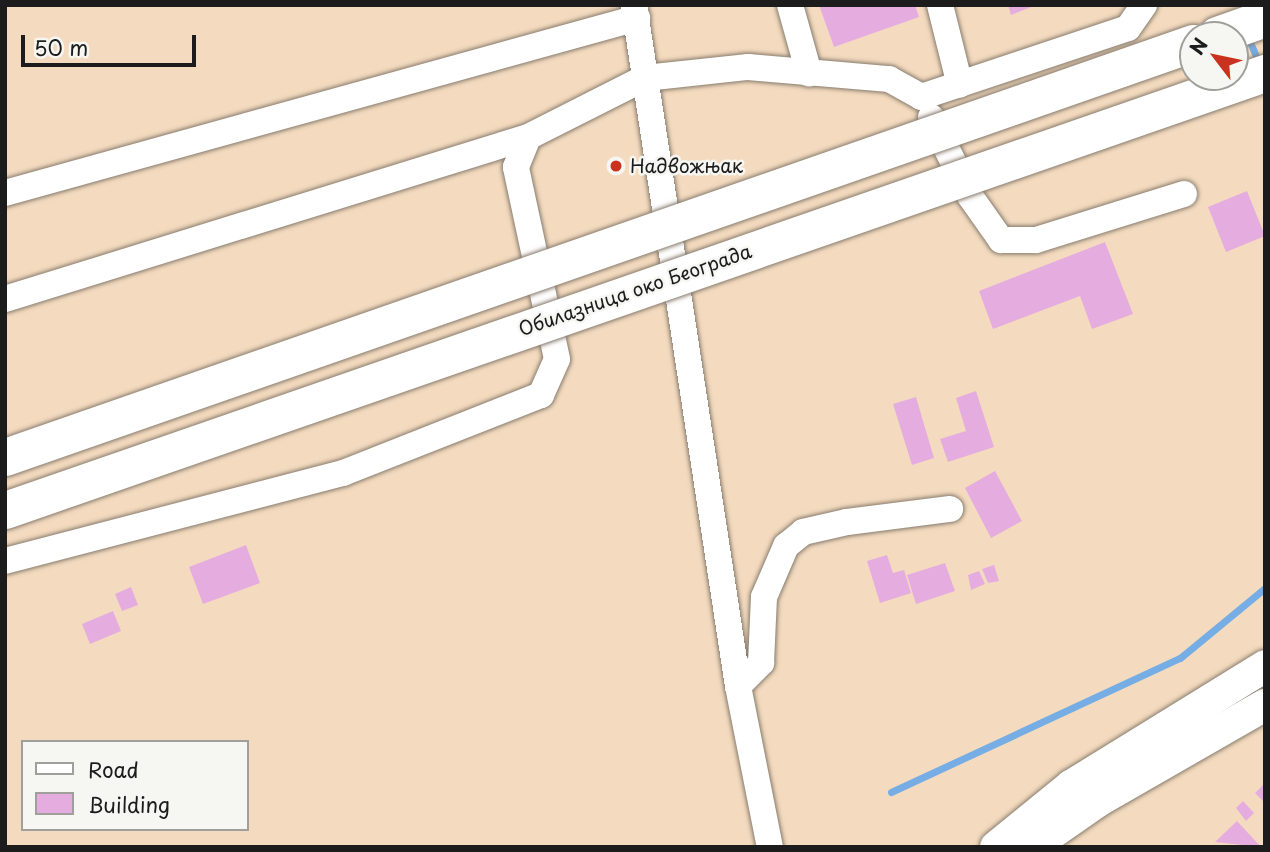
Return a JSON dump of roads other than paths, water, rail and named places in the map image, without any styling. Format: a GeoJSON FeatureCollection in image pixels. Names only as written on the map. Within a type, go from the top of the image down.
{"type":"FeatureCollection","features":[{"type":"Feature","properties":{"kind":"highway"},"geometry":{"type":"LineString","coordinates":[[5,457],[1179,48]]}},
{"type":"Feature","properties":{"kind":"highway","name":"Обилазница око Београда"},"geometry":{"type":"LineString","coordinates":[[5,510],[1265,73]]}},
{"type":"Feature","properties":{"kind":"main road"},"geometry":{"type":"LineString","coordinates":[[996,847],[1071,786],[1265,666]]}},
{"type":"Feature","properties":{"kind":"main road"},"geometry":{"type":"LineString","coordinates":[[1032,847],[1098,801],[1265,705]]}},
{"type":"Feature","properties":{"kind":"street"},"geometry":{"type":"LineString","coordinates":[[790,5],[809,72]]}},
{"type":"Feature","properties":{"kind":"street"},"geometry":{"type":"LineString","coordinates":[[940,5],[960,85]]}},
{"type":"Feature","properties":{"kind":"street"},"geometry":{"type":"LineString","coordinates":[[921,97],[1128,28],[1144,5]]}},
{"type":"Feature","properties":{"kind":"street"},"geometry":{"type":"LineString","coordinates":[[5,193],[636,12],[738,686],[770,847]]}},
{"type":"Feature","properties":{"kind":"street"},"geometry":{"type":"LineString","coordinates":[[5,299],[528,137],[645,78],[748,67],[889,79],[921,97],[970,196],[1001,240],[1036,240],[1184,194]]}},
{"type":"Feature","properties":{"kind":"street"},"geometry":{"type":"LineString","coordinates":[[5,561],[343,473],[541,395],[557,359],[516,167],[528,137]]}},
{"type":"Feature","properties":{"kind":"street"},"geometry":{"type":"LineString","coordinates":[[738,686],[761,663],[764,597],[786,546],[803,532],[847,522],[950,509]]}},
{"type":"Feature","properties":{"kind":"waterway"},"geometry":{"type":"LineString","coordinates":[[1249,40],[1259,63]]}},
{"type":"Feature","properties":{"kind":"waterway"},"geometry":{"type":"LineString","coordinates":[[891,792],[1180,658],[1265,588]]}},
{"type":"Feature","properties":{"kind":"place","name":"Надвожњак"},"geometry":{"type":"Point","coordinates":[616,166]}}]}
